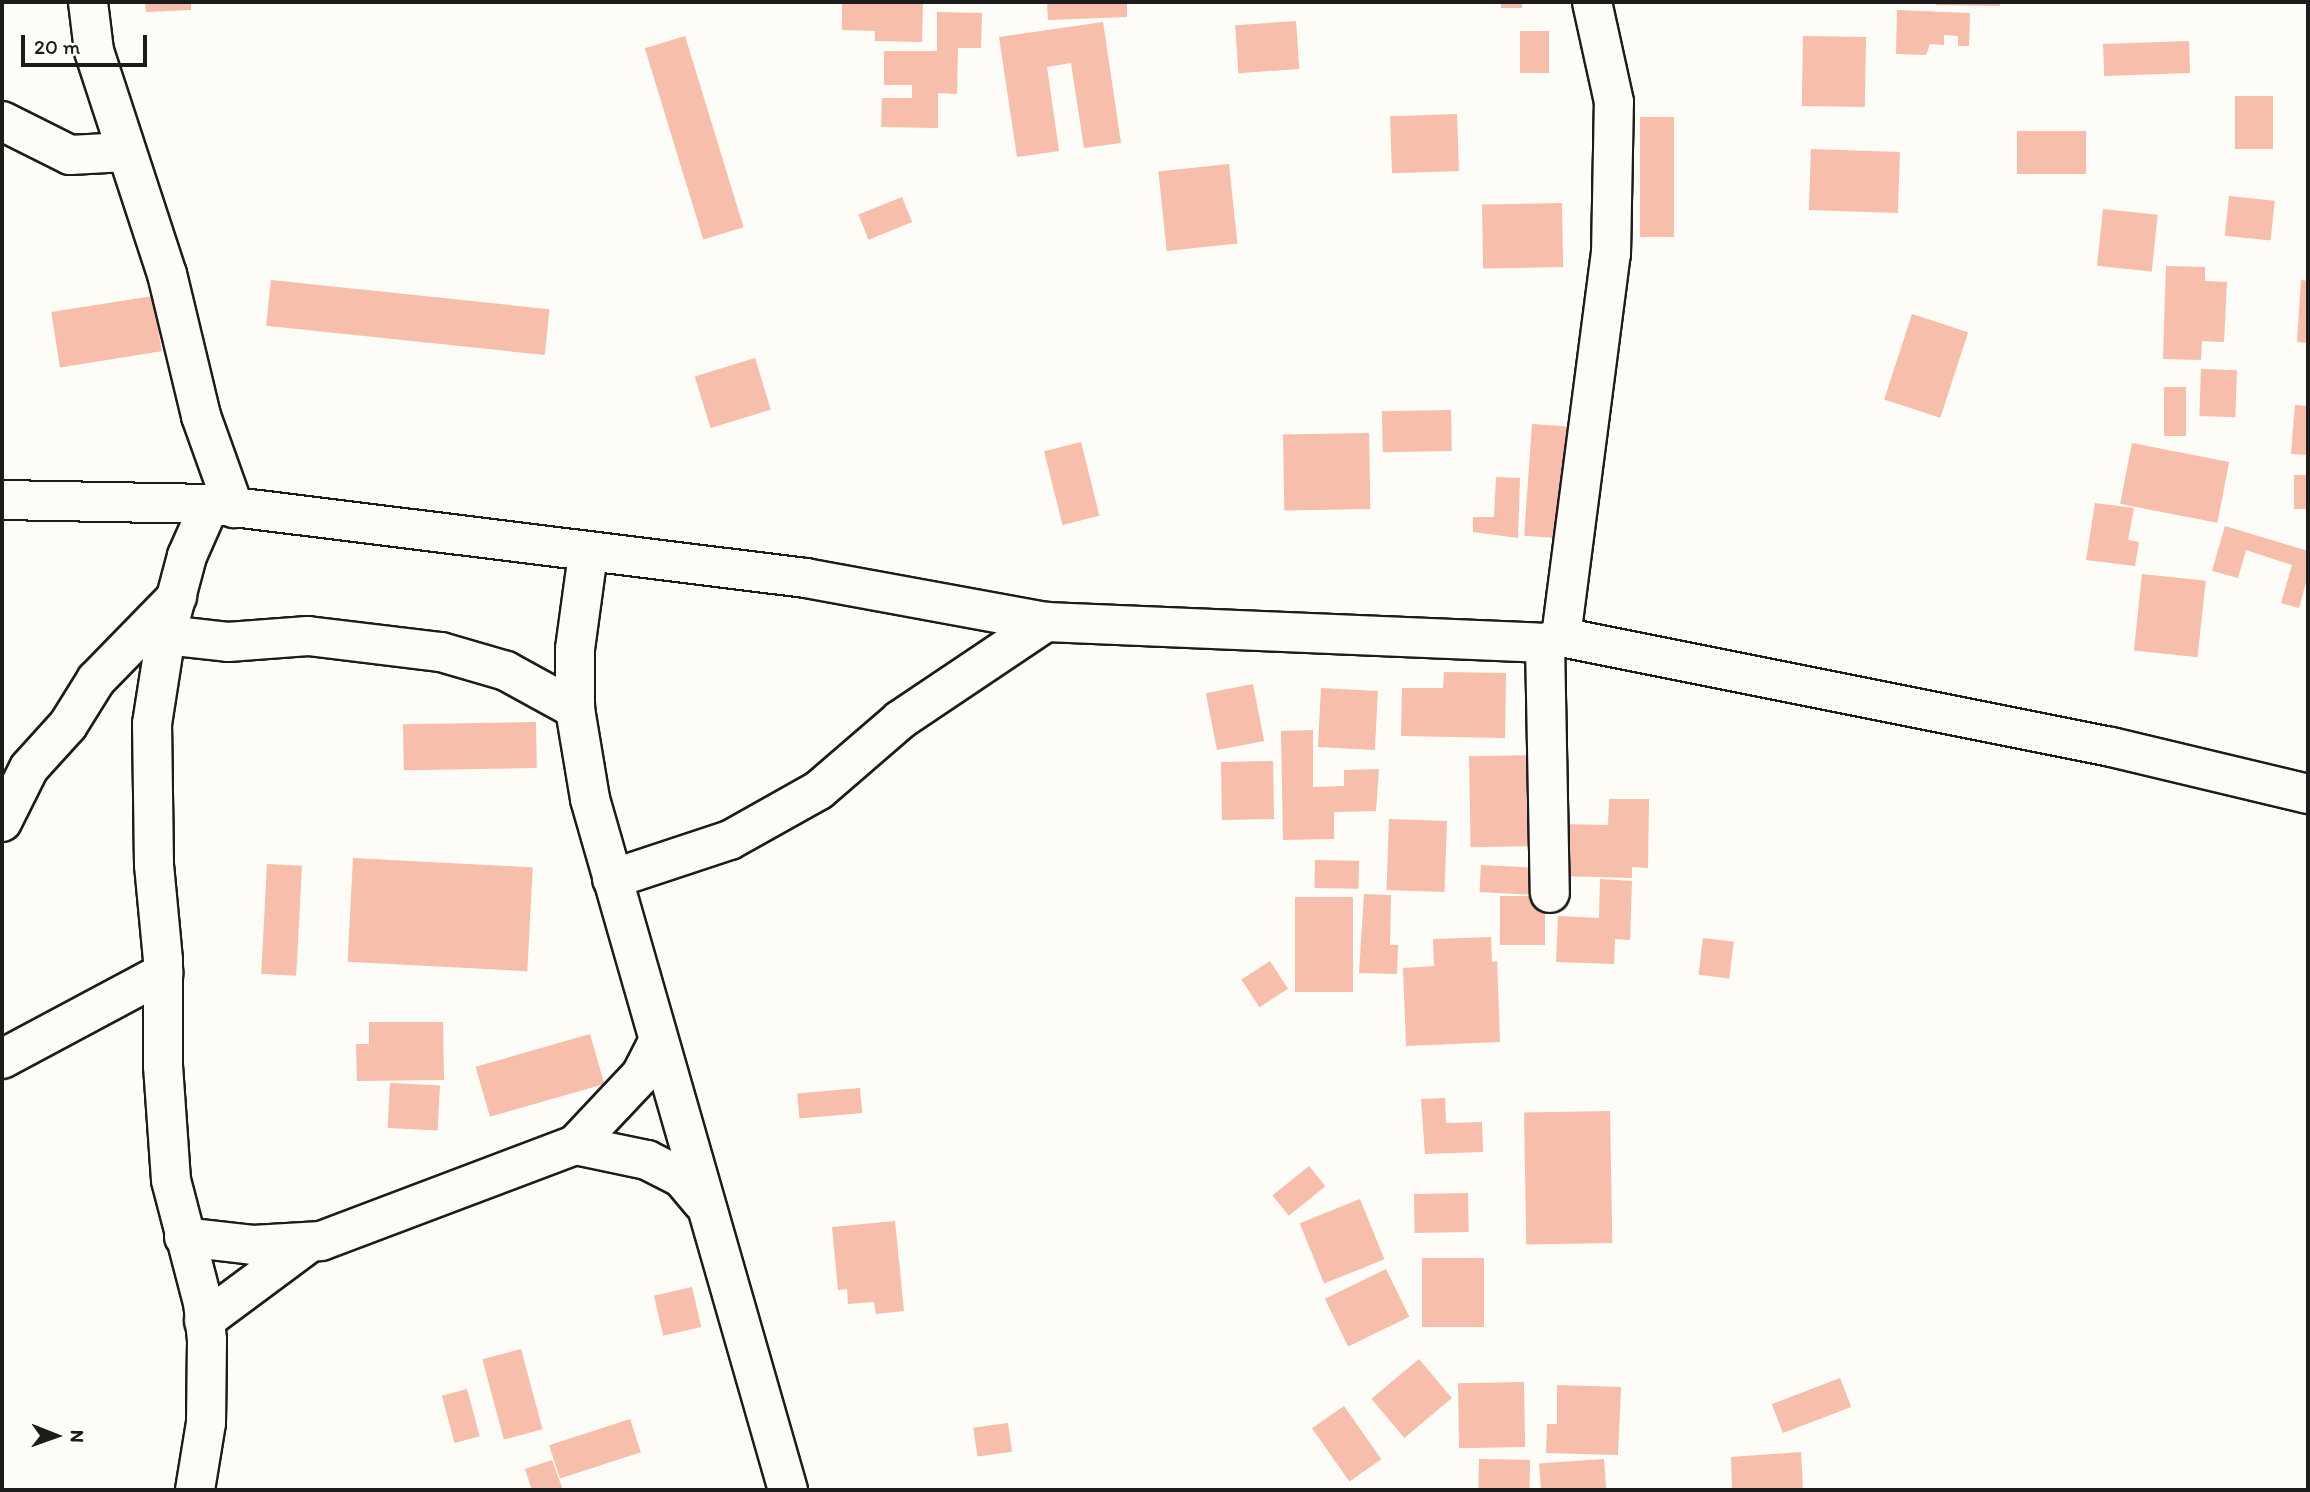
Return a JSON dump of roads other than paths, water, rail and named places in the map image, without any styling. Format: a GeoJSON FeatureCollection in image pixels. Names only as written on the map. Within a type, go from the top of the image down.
{"type":"FeatureCollection","features":[{"type":"Feature","properties":{"kind":"street"},"geometry":{"type":"LineString","coordinates":[[88,2],[94,51],[167,274],[222,506],[187,556],[166,635],[152,724],[155,865],[163,973],[163,1066],[171,1180],[204,1321],[206,1423],[195,1490]]}},
{"type":"Feature","properties":{"kind":"street"},"geometry":{"type":"LineString","coordinates":[[1550,893],[1553,640],[1611,254],[1614,102],[1592,2]]}},
{"type":"Feature","properties":{"kind":"street"},"geometry":{"type":"LineString","coordinates":[[2,121],[70,155],[126,152]]}},
{"type":"Feature","properties":{"kind":"street"},"geometry":{"type":"LineString","coordinates":[[2,500],[222,506],[587,554],[806,578],[1046,622],[1553,640],[2110,747],[2308,794]]}},
{"type":"Feature","properties":{"kind":"street"},"geometry":{"type":"LineString","coordinates":[[587,554],[575,649],[575,709],[590,799],[703,1202],[788,1490]]}},
{"type":"Feature","properties":{"kind":"street"},"geometry":{"type":"LineString","coordinates":[[2,822],[29,768],[68,725],[96,680],[177,597]]}},
{"type":"Feature","properties":{"kind":"street"},"geometry":{"type":"LineString","coordinates":[[612,879],[730,840],[819,790],[900,720],[1046,622]]}},
{"type":"Feature","properties":{"kind":"street"},"geometry":{"type":"LineString","coordinates":[[166,635],[228,642],[308,636],[441,652],[506,671],[575,709]]}},
{"type":"Feature","properties":{"kind":"street"},"geometry":{"type":"LineString","coordinates":[[2,1059],[163,973]]}},
{"type":"Feature","properties":{"kind":"street"},"geometry":{"type":"LineString","coordinates":[[204,1321],[309,1243],[575,1144],[641,1074],[658,1041]]}},
{"type":"Feature","properties":{"kind":"street"},"geometry":{"type":"LineString","coordinates":[[575,1144],[648,1160],[681,1177],[703,1202]]}},
{"type":"Feature","properties":{"kind":"street"},"geometry":{"type":"LineString","coordinates":[[184,1237],[253,1245],[309,1243]]}}]}
